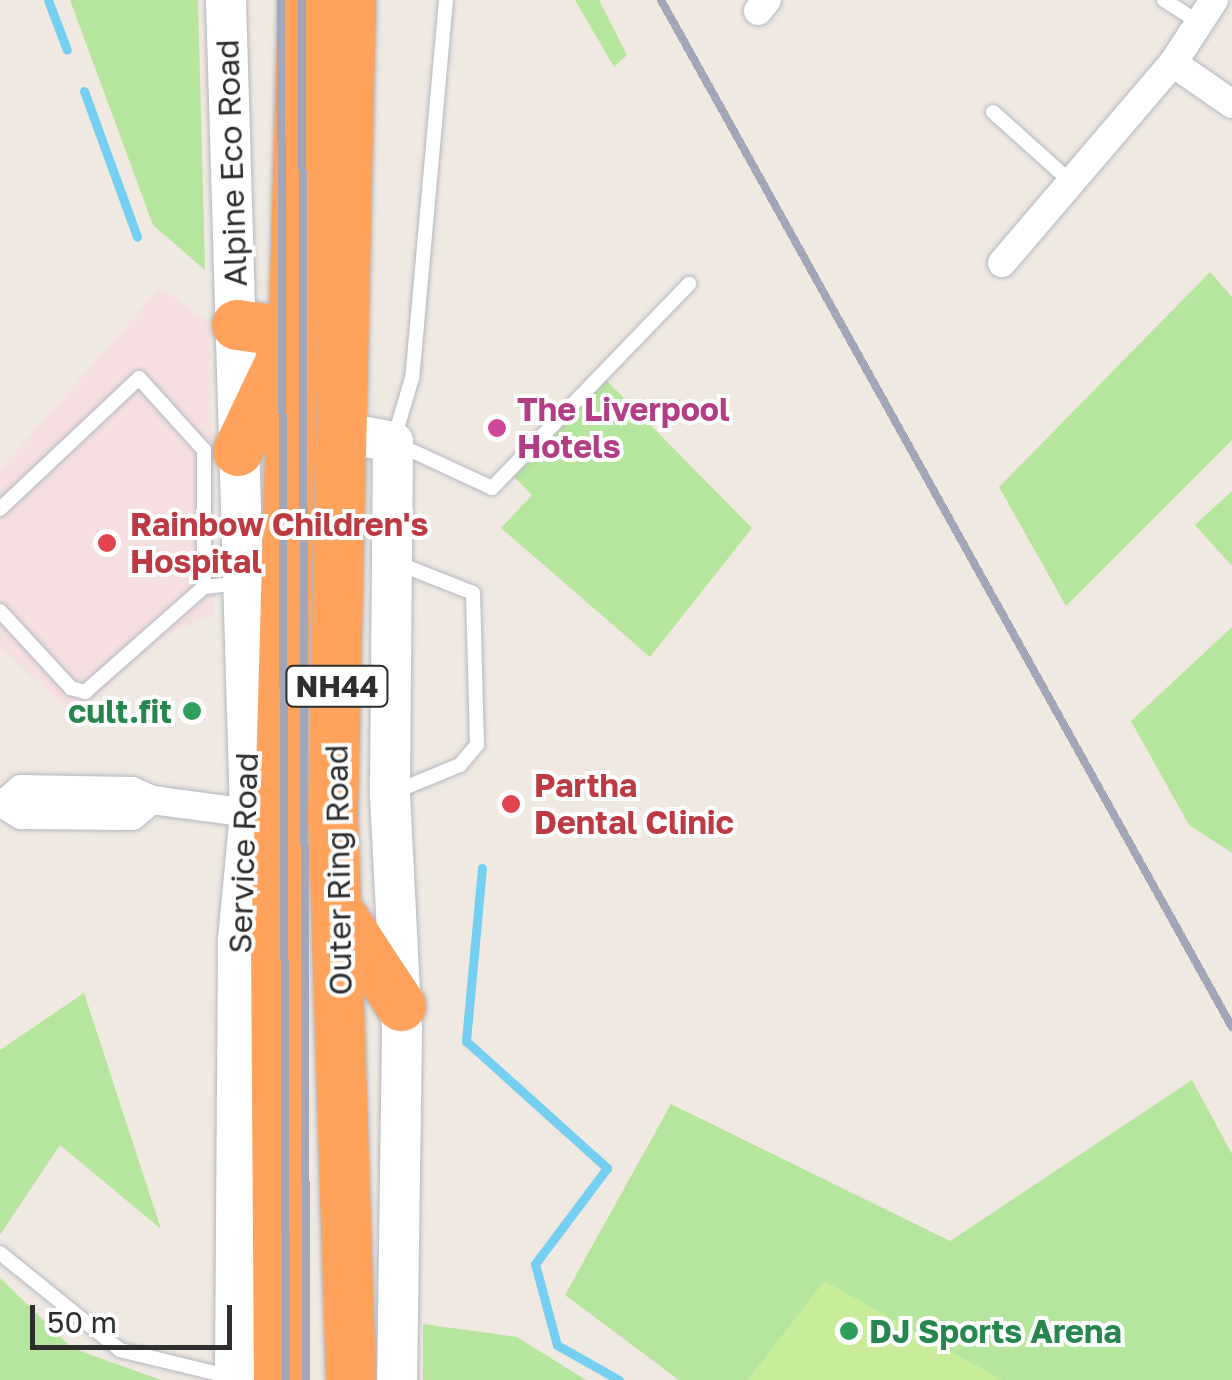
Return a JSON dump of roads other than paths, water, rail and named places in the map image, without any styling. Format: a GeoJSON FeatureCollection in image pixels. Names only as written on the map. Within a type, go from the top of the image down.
{"type":"FeatureCollection","features":[{"type":"Feature","properties":{"kind":"highway","name":"Outer Ring Road"},"geometry":{"type":"LineString","coordinates":[[250,1379],[276,948],[303,0]]}},
{"type":"Feature","properties":{"kind":"highway","name":"Outer Ring Road"},"geometry":{"type":"LineString","coordinates":[[351,1380],[333,814],[369,438],[352,0]]}},
{"type":"Feature","properties":{"kind":"highway"},"geometry":{"type":"LineString","coordinates":[[221,451],[294,334],[237,326]]}},
{"type":"Feature","properties":{"kind":"highway"},"geometry":{"type":"LineString","coordinates":[[338,910],[401,1006]]}},
{"type":"Feature","properties":{"kind":"street","name":"Alpine Eco Road"},"geometry":{"type":"LineString","coordinates":[[226,0],[237,326]]}},
{"type":"Feature","properties":{"kind":"street"},"geometry":{"type":"LineString","coordinates":[[1002,264],[1173,62],[1207,11]]}},
{"type":"Feature","properties":{"kind":"street"},"geometry":{"type":"LineString","coordinates":[[1173,62],[1232,104]]}},
{"type":"Feature","properties":{"kind":"street","name":"Service Road"},"geometry":{"type":"LineString","coordinates":[[237,326],[221,451],[223,585],[250,813],[238,939],[250,1379]]}},
{"type":"Feature","properties":{"kind":"street"},"geometry":{"type":"LineString","coordinates":[[369,438],[392,561],[390,794],[401,1006],[396,1380]]}},
{"type":"Feature","properties":{"kind":"street"},"geometry":{"type":"LineString","coordinates":[[2,802],[21,815],[132,816],[152,800],[250,813]]}},
{"type":"Feature","properties":{"kind":"lane"},"geometry":{"type":"LineString","coordinates":[[446,0],[412,378],[369,438],[492,488],[689,284]]}},
{"type":"Feature","properties":{"kind":"lane"},"geometry":{"type":"LineString","coordinates":[[1164,0],[1207,11]]}},
{"type":"Feature","properties":{"kind":"lane"},"geometry":{"type":"LineString","coordinates":[[992,112],[1072,184]]}},
{"type":"Feature","properties":{"kind":"lane"},"geometry":{"type":"LineString","coordinates":[[0,508],[130,380],[146,381],[221,451]]}},
{"type":"Feature","properties":{"kind":"lane"},"geometry":{"type":"LineString","coordinates":[[390,794],[460,765],[477,745],[478,633],[473,594],[392,561]]}},
{"type":"Feature","properties":{"kind":"lane"},"geometry":{"type":"LineString","coordinates":[[0,612],[71,688],[85,692],[223,585]]}},
{"type":"Feature","properties":{"kind":"lane"},"geometry":{"type":"LineString","coordinates":[[0,1253],[120,1350],[250,1379]]}},
{"type":"Feature","properties":{"kind":"waterway"},"geometry":{"type":"LineString","coordinates":[[48,0],[67,50]]}},
{"type":"Feature","properties":{"kind":"waterway"},"geometry":{"type":"LineString","coordinates":[[84,91],[137,237]]}},
{"type":"Feature","properties":{"kind":"waterway"},"geometry":{"type":"LineString","coordinates":[[482,868],[466,1041],[607,1168],[535,1264],[557,1345],[619,1380]]}},
{"type":"Feature","properties":{"kind":"railway"},"geometry":{"type":"LineString","coordinates":[[281,0],[286,1380]]}},
{"type":"Feature","properties":{"kind":"railway"},"geometry":{"type":"LineString","coordinates":[[302,0],[306,1380]]}},
{"type":"Feature","properties":{"kind":"railway"},"geometry":{"type":"LineString","coordinates":[[661,0],[1232,1027]]}},
{"type":"Feature","properties":{"kind":"place","name":"The Liverpool Hotels"},"geometry":{"type":"Point","coordinates":[497,428]}},
{"type":"Feature","properties":{"kind":"place","name":"Rainbow Children's Hospital"},"geometry":{"type":"Point","coordinates":[107,543]}},
{"type":"Feature","properties":{"kind":"place","name":"cult.fit"},"geometry":{"type":"Point","coordinates":[192,711]}},
{"type":"Feature","properties":{"kind":"place","name":"Partha Dental Clinic"},"geometry":{"type":"Point","coordinates":[511,804]}},
{"type":"Feature","properties":{"kind":"place","name":"DJ Sports Arena"},"geometry":{"type":"Point","coordinates":[849,1331]}}]}
